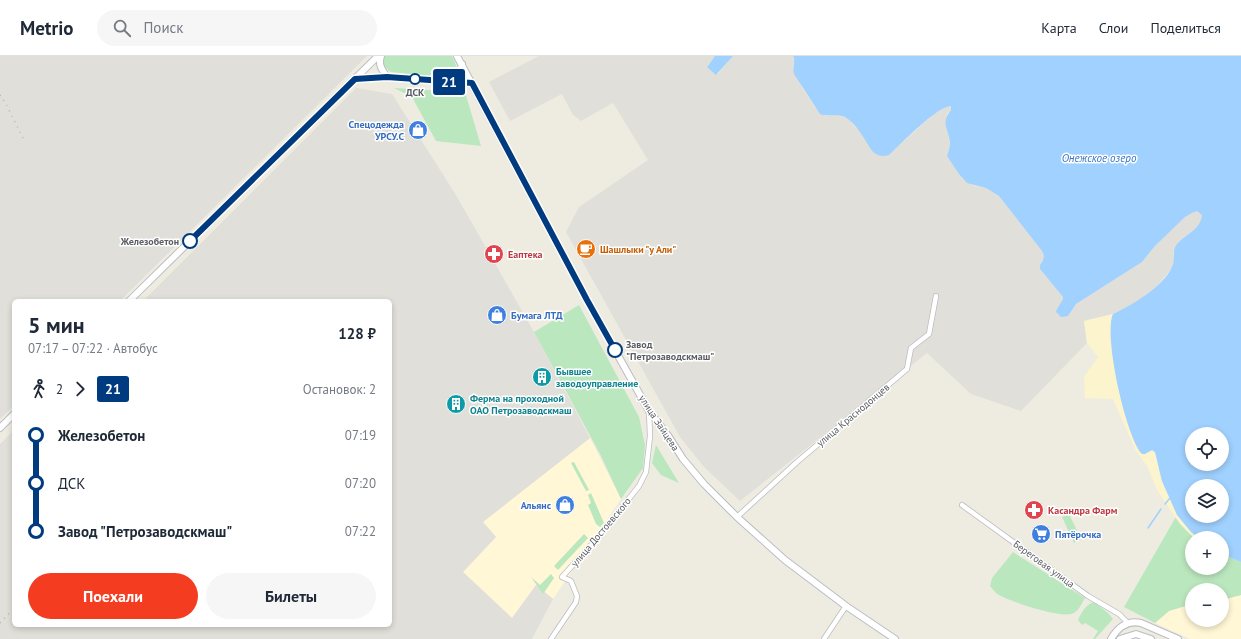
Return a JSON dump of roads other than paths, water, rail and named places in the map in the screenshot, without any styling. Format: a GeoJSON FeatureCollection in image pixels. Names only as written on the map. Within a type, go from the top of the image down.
{"type":"FeatureCollection","features":[{"type":"Feature","properties":{"kind":"main road"},"geometry":{"type":"LineString","coordinates":[[380,56],[380,66],[387,77]]}},
{"type":"Feature","properties":{"kind":"main road"},"geometry":{"type":"LineString","coordinates":[[131,299],[380,56]]}},
{"type":"Feature","properties":{"kind":"main road","name":"улица Зайцева"},"geometry":{"type":"LineString","coordinates":[[458,56],[587,300],[650,411],[683,459],[704,484],[737,517],[785,560],[846,606],[895,639]]}},
{"type":"Feature","properties":{"kind":"main road"},"geometry":{"type":"LineString","coordinates":[[448,82],[457,76],[460,72],[462,64]]}},
{"type":"Feature","properties":{"kind":"main road"},"geometry":{"type":"LineString","coordinates":[[355,79],[387,77],[472,83]]}},
{"type":"Feature","properties":{"kind":"main road"},"geometry":{"type":"LineString","coordinates":[[0,428],[12,416]]}},
{"type":"Feature","properties":{"kind":"main road"},"geometry":{"type":"LineString","coordinates":[[1133,634],[1127,630],[1129,625],[1134,621]]}},
{"type":"Feature","properties":{"kind":"main road"},"geometry":{"type":"LineString","coordinates":[[1111,639],[1127,622],[1134,621],[1141,622],[1178,639]]}},
{"type":"Feature","properties":{"kind":"main road"},"geometry":{"type":"LineString","coordinates":[[1120,639],[1133,634],[1141,634],[1151,639]]}},
{"type":"Feature","properties":{"kind":"street","name":"улица Краснодонцев"},"geometry":{"type":"LineString","coordinates":[[737,517],[796,462],[907,369],[911,348],[928,334],[936,296]]}},
{"type":"Feature","properties":{"kind":"street","name":"улица Достоевского"},"geometry":{"type":"LineString","coordinates":[[552,639],[576,602],[577,596],[571,581],[562,577],[628,501],[639,486],[646,472],[650,436],[650,411]]}},
{"type":"Feature","properties":{"kind":"street","name":"Береговая улица"},"geometry":{"type":"LineString","coordinates":[[962,505],[1088,596],[1119,614],[1127,622]]}},
{"type":"Feature","properties":{"kind":"street"},"geometry":{"type":"LineString","coordinates":[[824,639],[846,606]]}},
{"type":"Feature","properties":{"kind":"water"},"geometry":{"type":"Polygon","coordinates":[[[715,56],[733,56],[716,75],[707,67],[715,56]]]}},
{"type":"Feature","properties":{"kind":"water","name":"Онежское озеро"},"geometry":{"type":"Polygon","coordinates":[[[793,56],[1241,56],[1241,562],[1229,557],[1229,531],[1190,531],[1177,515],[1162,481],[1155,452],[1152,450],[1142,454],[1129,428],[1118,386],[1111,342],[1111,325],[1113,314],[1146,295],[1162,282],[1172,267],[1175,247],[1196,228],[1202,215],[1197,211],[1185,217],[1155,246],[1142,262],[1076,304],[1068,316],[1061,317],[1056,312],[1063,297],[1040,269],[1040,265],[1044,258],[1042,251],[999,196],[986,188],[967,183],[947,156],[950,143],[946,119],[951,110],[951,106],[937,112],[928,119],[889,155],[879,155],[873,152],[852,122],[839,115],[820,114],[794,74],[793,56]]]}},
{"type":"Feature","properties":{"kind":"waterway"},"geometry":{"type":"LineString","coordinates":[[1165,504],[1170,498]]}},
{"type":"Feature","properties":{"kind":"waterway"},"geometry":{"type":"LineString","coordinates":[[1148,528],[1161,509]]}},
{"type":"Feature","properties":{"kind":"railway"},"geometry":{"type":"LineString","coordinates":[[0,95],[25,142]]}},
{"type":"Feature","properties":{"kind":"railway"},"geometry":{"type":"LineString","coordinates":[[0,623],[12,610]]}},
{"type":"Feature","properties":{"kind":"place","name":"ДСК"},"geometry":{"type":"Point","coordinates":[415,79]}},
{"type":"Feature","properties":{"kind":"place","name":"Спецодежда УРСУ.С"},"geometry":{"type":"Point","coordinates":[418,130]}},
{"type":"Feature","properties":{"kind":"place","name":"Железобетон"},"geometry":{"type":"Point","coordinates":[190,241]}},
{"type":"Feature","properties":{"kind":"place","name":"Шашлыки \"у Али\""},"geometry":{"type":"Point","coordinates":[586,249]}},
{"type":"Feature","properties":{"kind":"place","name":"Еаптека"},"geometry":{"type":"Point","coordinates":[494,254]}},
{"type":"Feature","properties":{"kind":"place","name":"Бумага ЛТД"},"geometry":{"type":"Point","coordinates":[497,315]}},
{"type":"Feature","properties":{"kind":"place","name":"Завод \"Петрозаводскмаш\""},"geometry":{"type":"Point","coordinates":[615,350]}},
{"type":"Feature","properties":{"kind":"place","name":"Бывшее заводоуправление"},"geometry":{"type":"Point","coordinates":[542,377]}},
{"type":"Feature","properties":{"kind":"place","name":"Ферма на проходной ОАО Петрозаводскмаш"},"geometry":{"type":"Point","coordinates":[456,404]}},
{"type":"Feature","properties":{"kind":"place","name":"Альянс"},"geometry":{"type":"Point","coordinates":[565,505]}},
{"type":"Feature","properties":{"kind":"place","name":"Касандра Фарм"},"geometry":{"type":"Point","coordinates":[1034,510]}},
{"type":"Feature","properties":{"kind":"place","name":"Пятёрочка"},"geometry":{"type":"Point","coordinates":[1041,534]}}]}
